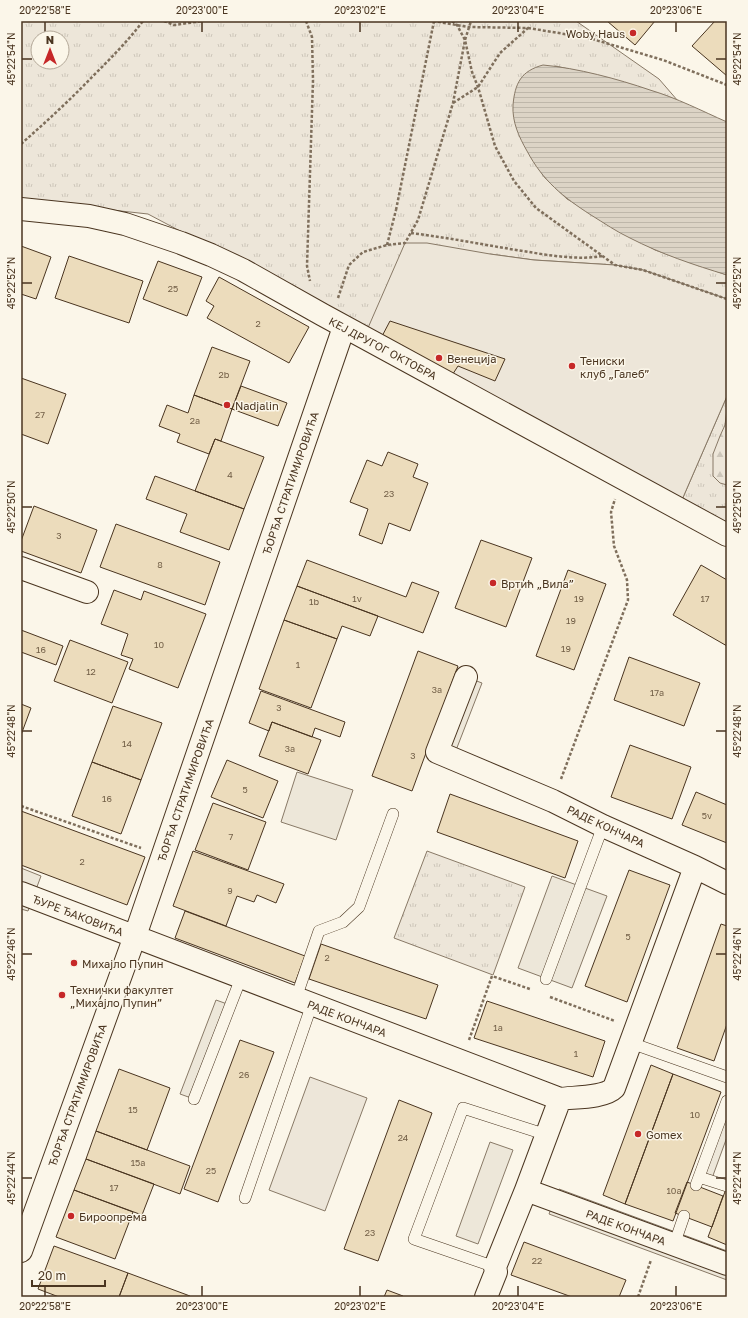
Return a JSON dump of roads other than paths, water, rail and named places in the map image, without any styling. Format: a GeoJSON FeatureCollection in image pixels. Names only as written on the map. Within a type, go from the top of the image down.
{"type":"FeatureCollection","features":[{"type":"Feature","properties":{"kind":"street","name":"КЕЈ ДРУГОГ ОКТОБРА"},"geometry":{"type":"LineString","coordinates":[[21,209],[89,216],[125,224],[181,242],[243,270],[333,321],[727,535]]}},
{"type":"Feature","properties":{"kind":"street","name":"ЂОРЂА СТРАТИМИРОВИЋА"},"geometry":{"type":"LineString","coordinates":[[21,1251],[163,856],[333,321]]}},
{"type":"Feature","properties":{"kind":"street"},"geometry":{"type":"LineString","coordinates":[[21,568],[87,592]]}},
{"type":"Feature","properties":{"kind":"street","name":"РАДЕ КОНЧАРА"},"geometry":{"type":"LineString","coordinates":[[466,677],[437,752],[553,801],[602,826],[695,867],[727,883]]}},
{"type":"Feature","properties":{"kind":"street","name":"РАДЕ КОНЧАРА"},"geometry":{"type":"LineString","coordinates":[[135,936],[241,978],[560,1099],[601,1094],[614,1088],[695,867]]}},
{"type":"Feature","properties":{"kind":"street","name":"ЂУРЕ ЂАКОВИЋА"},"geometry":{"type":"LineString","coordinates":[[21,893],[135,936]]}},
{"type":"Feature","properties":{"kind":"street"},"geometry":{"type":"LineString","coordinates":[[486,1297],[496,1272],[495,1267],[560,1099]]}},
{"type":"Feature","properties":{"kind":"street","name":"РАДЕ КОНЧАРА"},"geometry":{"type":"LineString","coordinates":[[526,1190],[727,1264]]}},
{"type":"Feature","properties":{"kind":"lane"},"geometry":{"type":"LineString","coordinates":[[245,1198],[304,1001],[318,931],[343,922],[359,907],[393,814]]}},
{"type":"Feature","properties":{"kind":"lane"},"geometry":{"type":"LineString","coordinates":[[546,979],[602,826]]}},
{"type":"Feature","properties":{"kind":"lane"},"geometry":{"type":"LineString","coordinates":[[194,1099],[241,978]]}},
{"type":"Feature","properties":{"kind":"lane"},"geometry":{"type":"LineString","coordinates":[[633,1036],[727,1077]]}},
{"type":"Feature","properties":{"kind":"lane"},"geometry":{"type":"LineString","coordinates":[[727,1101],[698,1181],[727,1186]]}},
{"type":"Feature","properties":{"kind":"lane"},"geometry":{"type":"LineString","coordinates":[[495,1267],[414,1240],[463,1108],[547,1135]]}},
{"type":"Feature","properties":{"kind":"lane"},"geometry":{"type":"LineString","coordinates":[[666,1242],[684,1216]]}},
{"type":"Feature","properties":{"kind":"place","name":"Woby Haus"},"geometry":{"type":"Point","coordinates":[633,33]}},
{"type":"Feature","properties":{"kind":"place","name":"Венеција"},"geometry":{"type":"Point","coordinates":[439,358]}},
{"type":"Feature","properties":{"kind":"place","name":"Тениски клуб „Галеб”"},"geometry":{"type":"Point","coordinates":[572,366]}},
{"type":"Feature","properties":{"kind":"place","name":"Nadjalin"},"geometry":{"type":"Point","coordinates":[227,405]}},
{"type":"Feature","properties":{"kind":"place","name":"Вртић „Вила”"},"geometry":{"type":"Point","coordinates":[493,583]}},
{"type":"Feature","properties":{"kind":"place","name":"Михајло Пупин"},"geometry":{"type":"Point","coordinates":[74,963]}},
{"type":"Feature","properties":{"kind":"place","name":"Технички факултет „Михајло Пупин”"},"geometry":{"type":"Point","coordinates":[62,995]}},
{"type":"Feature","properties":{"kind":"place","name":"Gomex"},"geometry":{"type":"Point","coordinates":[638,1134]}},
{"type":"Feature","properties":{"kind":"place","name":"Бироопрема"},"geometry":{"type":"Point","coordinates":[71,1216]}}]}
